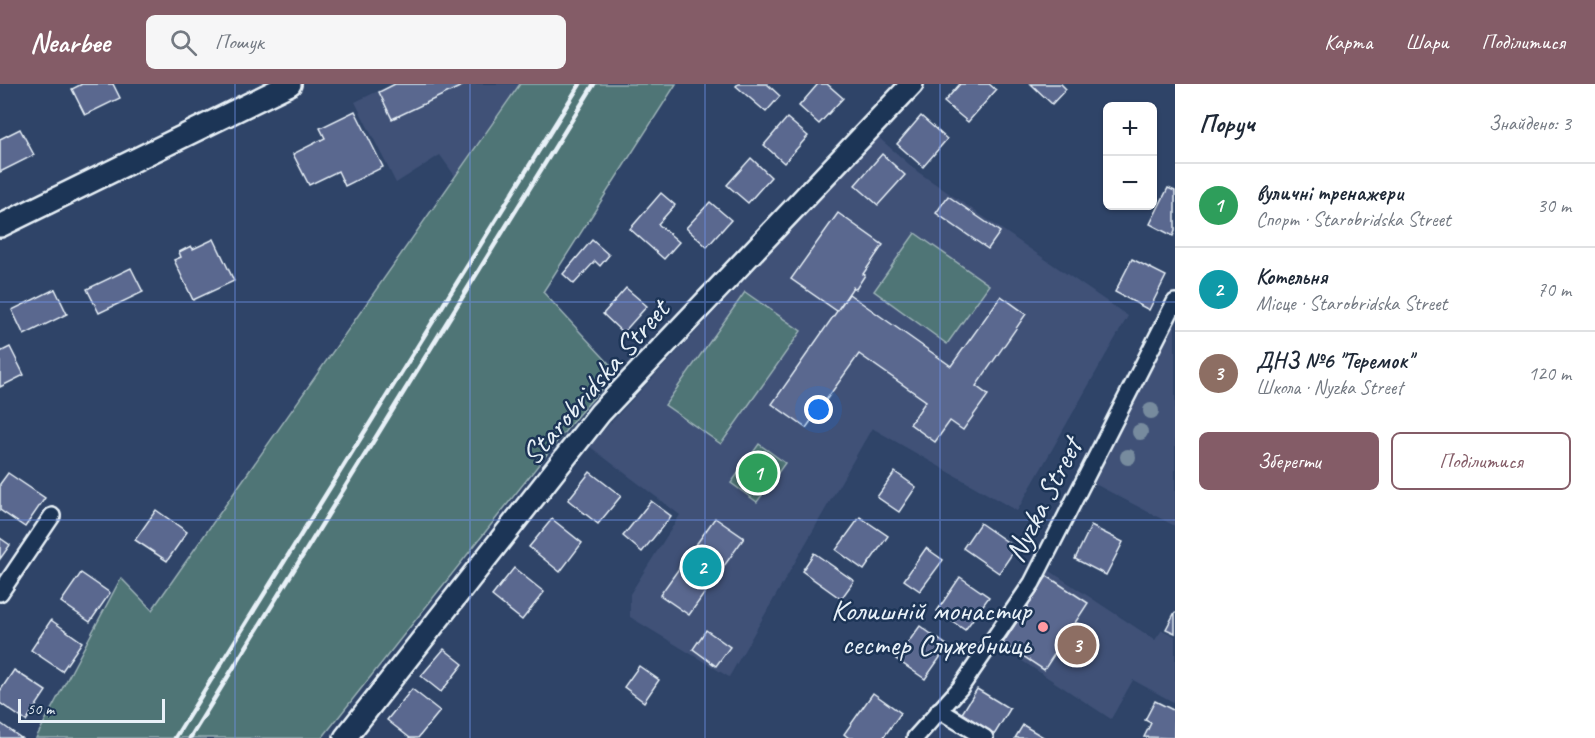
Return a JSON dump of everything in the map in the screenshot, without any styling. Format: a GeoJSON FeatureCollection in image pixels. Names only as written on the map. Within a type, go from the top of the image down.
{"type":"FeatureCollection","features":[{"type":"Feature","properties":{"kind":"street"},"geometry":{"type":"LineString","coordinates":[[0,226],[290,84]]}},
{"type":"Feature","properties":{"kind":"street","name":"Starobridska Street"},"geometry":{"type":"LineString","coordinates":[[345,738],[383,686],[600,413],[912,84]]}},
{"type":"Feature","properties":{"kind":"street","name":"Nyzka Street"},"geometry":{"type":"LineString","coordinates":[[915,738],[960,688],[1032,583],[1175,302]]}},
{"type":"Feature","properties":{"kind":"street"},"geometry":{"type":"LineString","coordinates":[[0,593],[52,516]]}},
{"type":"Feature","properties":{"kind":"street"},"geometry":{"type":"LineString","coordinates":[[939,710],[985,738]]}},
{"type":"Feature","properties":{"kind":"shaded area"},"geometry":{"type":"Polygon","coordinates":[[[393,84],[520,84],[455,176],[440,155],[396,183],[355,102],[393,84]]]}},
{"type":"Feature","properties":{"kind":"shaded area"},"geometry":{"type":"Polygon","coordinates":[[[878,137],[918,172],[1128,316],[1017,511],[872,428],[729,677],[630,617],[630,594],[680,515],[589,446],[878,137]]]}},
{"type":"Feature","properties":{"kind":"shaded area"},"geometry":{"type":"Polygon","coordinates":[[[1175,321],[1175,526],[1093,483],[1175,321]]]}},
{"type":"Feature","properties":{"kind":"shaded area"},"geometry":{"type":"Polygon","coordinates":[[[1050,571],[1155,640],[1162,630],[1175,636],[1175,703],[1133,680],[1111,719],[1001,647],[1050,571]]]}},
{"type":"Feature","properties":{"kind":"green space"},"geometry":{"type":"Polygon","coordinates":[[[520,84],[676,84],[543,292],[617,372],[578,415],[322,738],[36,738],[121,578],[152,610],[520,84]]]}},
{"type":"Feature","properties":{"kind":"green space"},"geometry":{"type":"Polygon","coordinates":[[[915,233],[989,285],[947,344],[874,291],[915,233]]]}},
{"type":"Feature","properties":{"kind":"green space"},"geometry":{"type":"Polygon","coordinates":[[[745,292],[801,331],[721,444],[665,405],[745,292]]]}},
{"type":"Feature","properties":{"kind":"green space"},"geometry":{"type":"Polygon","coordinates":[[[759,444],[785,463],[757,502],[731,483],[759,444]]]}},
{"type":"Feature","properties":{"kind":"building"},"geometry":{"type":"Polygon","coordinates":[[[82,84],[113,84],[120,98],[85,115],[72,89],[82,84]]]}},
{"type":"Feature","properties":{"kind":"building"},"geometry":{"type":"Polygon","coordinates":[[[395,84],[466,84],[392,119],[379,92],[395,84]]]}},
{"type":"Feature","properties":{"kind":"building"},"geometry":{"type":"Polygon","coordinates":[[[738,84],[767,84],[780,96],[766,112],[736,86],[738,84]]]}},
{"type":"Feature","properties":{"kind":"building"},"geometry":{"type":"Polygon","coordinates":[[[818,84],[827,84],[843,98],[819,124],[799,106],[818,84]]]}},
{"type":"Feature","properties":{"kind":"building"},"geometry":{"type":"Polygon","coordinates":[[[960,84],[989,84],[996,90],[968,122],[944,102],[960,84]]]}},
{"type":"Feature","properties":{"kind":"building"},"geometry":{"type":"Polygon","coordinates":[[[1031,84],[1061,84],[1066,89],[1052,104],[1031,84]]]}},
{"type":"Feature","properties":{"kind":"building"},"geometry":{"type":"Polygon","coordinates":[[[355,111],[383,167],[345,186],[338,171],[309,185],[293,154],[325,138],[320,128],[355,111]]]}},
{"type":"Feature","properties":{"kind":"building"},"geometry":{"type":"Polygon","coordinates":[[[921,116],[947,139],[923,167],[897,144],[921,116]]]}},
{"type":"Feature","properties":{"kind":"building"},"geometry":{"type":"Polygon","coordinates":[[[787,118],[808,136],[784,163],[764,145],[787,118]]]}},
{"type":"Feature","properties":{"kind":"building"},"geometry":{"type":"Polygon","coordinates":[[[20,129],[34,155],[0,172],[0,139],[20,129]]]}},
{"type":"Feature","properties":{"kind":"building"},"geometry":{"type":"Polygon","coordinates":[[[882,154],[905,175],[878,205],[855,185],[882,154]]]}},
{"type":"Feature","properties":{"kind":"building"},"geometry":{"type":"Polygon","coordinates":[[[751,158],[771,177],[748,203],[727,185],[751,158]]]}},
{"type":"Feature","properties":{"kind":"building"},"geometry":{"type":"Polygon","coordinates":[[[1168,188],[1175,191],[1173,236],[1150,224],[1168,188]]]}},
{"type":"Feature","properties":{"kind":"building"},"geometry":{"type":"Polygon","coordinates":[[[661,193],[675,205],[658,224],[679,242],[664,259],[630,229],[661,193]]]}},
{"type":"Feature","properties":{"kind":"building"},"geometry":{"type":"Polygon","coordinates":[[[948,196],[1000,232],[988,249],[936,213],[948,196]]]}},
{"type":"Feature","properties":{"kind":"building"},"geometry":{"type":"Polygon","coordinates":[[[710,202],[731,220],[707,247],[686,228],[710,202]]]}},
{"type":"Feature","properties":{"kind":"building"},"geometry":{"type":"Polygon","coordinates":[[[838,213],[883,245],[863,274],[865,275],[856,289],[853,287],[837,311],[791,279],[838,213]]]}},
{"type":"Feature","properties":{"kind":"building"},"geometry":{"type":"Polygon","coordinates":[[[214,239],[234,281],[193,300],[174,260],[181,257],[179,252],[191,246],[193,249],[214,239]]]}},
{"type":"Feature","properties":{"kind":"building"},"geometry":{"type":"Polygon","coordinates":[[[592,240],[609,255],[600,266],[595,261],[574,284],[563,274],[592,240]]]}},
{"type":"Feature","properties":{"kind":"building"},"geometry":{"type":"Polygon","coordinates":[[[1132,259],[1166,276],[1149,310],[1115,292],[1132,259]]]}},
{"type":"Feature","properties":{"kind":"building"},"geometry":{"type":"Polygon","coordinates":[[[131,268],[143,292],[99,313],[87,289],[131,268]]]}},
{"type":"Feature","properties":{"kind":"building"},"geometry":{"type":"Polygon","coordinates":[[[626,288],[647,306],[623,333],[603,314],[626,288]]]}},
{"type":"Feature","properties":{"kind":"building"},"geometry":{"type":"Polygon","coordinates":[[[55,289],[67,314],[24,335],[12,310],[55,289]]]}},
{"type":"Feature","properties":{"kind":"building"},"geometry":{"type":"Polygon","coordinates":[[[849,294],[951,366],[1001,296],[1026,314],[976,386],[988,395],[963,430],[950,421],[935,442],[910,424],[926,401],[859,354],[806,428],[772,404],[849,294]]]}},
{"type":"Feature","properties":{"kind":"building"},"geometry":{"type":"Polygon","coordinates":[[[10,347],[24,375],[0,387],[0,352],[10,347]]]}},
{"type":"Feature","properties":{"kind":"building"},"geometry":{"type":"Polygon","coordinates":[[[590,472],[621,496],[598,524],[568,500],[590,472]]]}},
{"type":"Feature","properties":{"kind":"building"},"geometry":{"type":"Polygon","coordinates":[[[895,472],[916,487],[899,512],[877,497],[895,472]]]}},
{"type":"Feature","properties":{"kind":"building"},"geometry":{"type":"Polygon","coordinates":[[[8,473],[45,498],[25,527],[0,510],[0,484],[8,473]]]}},
{"type":"Feature","properties":{"kind":"building"},"geometry":{"type":"Polygon","coordinates":[[[651,501],[671,516],[642,552],[623,536],[651,501]]]}},
{"type":"Feature","properties":{"kind":"building"},"geometry":{"type":"Polygon","coordinates":[[[156,510],[187,532],[167,561],[135,540],[156,510]]]}},
{"type":"Feature","properties":{"kind":"building"},"geometry":{"type":"Polygon","coordinates":[[[860,517],[888,536],[864,570],[836,550],[860,517]]]}},
{"type":"Feature","properties":{"kind":"building"},"geometry":{"type":"Polygon","coordinates":[[[715,518],[744,538],[689,615],[660,595],[715,518]]]}},
{"type":"Feature","properties":{"kind":"building"},"geometry":{"type":"Polygon","coordinates":[[[552,519],[582,543],[560,572],[529,547],[552,519]]]}},
{"type":"Feature","properties":{"kind":"building"},"geometry":{"type":"Polygon","coordinates":[[[980,523],[1016,548],[999,573],[963,548],[980,523]]]}},
{"type":"Feature","properties":{"kind":"building"},"geometry":{"type":"Polygon","coordinates":[[[1091,526],[1123,542],[1106,575],[1075,559],[1091,526]]]}},
{"type":"Feature","properties":{"kind":"building"},"geometry":{"type":"Polygon","coordinates":[[[0,538],[10,545],[0,559],[0,538]]]}},
{"type":"Feature","properties":{"kind":"building"},"geometry":{"type":"Polygon","coordinates":[[[926,548],[943,560],[920,591],[904,580],[926,548]]]}},
{"type":"Feature","properties":{"kind":"building"},"geometry":{"type":"Polygon","coordinates":[[[814,553],[854,581],[841,599],[802,571],[814,553]]]}},
{"type":"Feature","properties":{"kind":"building"},"geometry":{"type":"Polygon","coordinates":[[[514,568],[544,592],[522,620],[492,596],[514,568]]]}},
{"type":"Feature","properties":{"kind":"building"},"geometry":{"type":"Polygon","coordinates":[[[81,573],[110,593],[90,622],[61,602],[81,573]]]}},
{"type":"Feature","properties":{"kind":"building","name":"Колишній монастир сестер Служебниць"},"geometry":{"type":"Polygon","coordinates":[[[1047,576],[1088,603],[1044,670],[1003,643],[1047,576]]]}},
{"type":"Feature","properties":{"kind":"building"},"geometry":{"type":"Polygon","coordinates":[[[960,577],[989,597],[965,630],[937,611],[960,577]]]}},
{"type":"Feature","properties":{"kind":"building"},"geometry":{"type":"Polygon","coordinates":[[[1175,612],[1175,633],[1166,629],[1175,612]]]}},
{"type":"Feature","properties":{"kind":"building"},"geometry":{"type":"Polygon","coordinates":[[[51,620],[82,642],[62,671],[31,650],[51,620]]]}},
{"type":"Feature","properties":{"kind":"building"},"geometry":{"type":"Polygon","coordinates":[[[920,626],[948,646],[925,679],[896,659],[920,626]]]}},
{"type":"Feature","properties":{"kind":"building"},"geometry":{"type":"Polygon","coordinates":[[[706,630],[730,647],[716,666],[693,649],[706,630]]]}},
{"type":"Feature","properties":{"kind":"building"},"geometry":{"type":"Polygon","coordinates":[[[444,649],[463,664],[441,692],[421,676],[444,649]]]}},
{"type":"Feature","properties":{"kind":"building"},"geometry":{"type":"Polygon","coordinates":[[[639,666],[659,680],[644,702],[624,687],[639,666]]]}},
{"type":"Feature","properties":{"kind":"building"},"geometry":{"type":"Polygon","coordinates":[[[14,670],[46,691],[26,721],[0,703],[0,691],[14,670]]]}},
{"type":"Feature","properties":{"kind":"building"},"geometry":{"type":"Polygon","coordinates":[[[412,689],[440,711],[418,738],[410,738],[387,720],[412,689]]]}},
{"type":"Feature","properties":{"kind":"building"},"geometry":{"type":"Polygon","coordinates":[[[977,689],[1010,709],[994,735],[961,715],[977,689]]]}},
{"type":"Feature","properties":{"kind":"building"},"geometry":{"type":"Polygon","coordinates":[[[873,693],[901,713],[883,738],[849,738],[844,734],[873,693]]]}},
{"type":"Feature","properties":{"kind":"building"},"geometry":{"type":"Polygon","coordinates":[[[1155,701],[1175,711],[1174,738],[1144,737],[1151,723],[1145,720],[1155,701]]]}},
{"type":"Feature","properties":{"kind":"building"},"geometry":{"type":"Polygon","coordinates":[[[0,723],[21,738],[0,738],[0,723]]]}},
{"type":"Feature","properties":{"kind":"building"},"geometry":{"type":"Polygon","coordinates":[[[1023,725],[1045,738],[1015,738],[1023,725]]]}},
{"type":"Feature","properties":{"kind":"railway"},"geometry":{"type":"LineString","coordinates":[[175,738],[580,84]]}},
{"type":"Feature","properties":{"kind":"railway"},"geometry":{"type":"LineString","coordinates":[[190,738],[594,84]]}},
{"type":"Feature","properties":{"kind":"place","name":"вуличні тренажери"},"geometry":{"type":"Point","coordinates":[758,473]}},
{"type":"Feature","properties":{"kind":"place","name":"Котельня"},"geometry":{"type":"Point","coordinates":[702,567]}},
{"type":"Feature","properties":{"kind":"place","name":"Колишній монастир сестер Служебниць"},"geometry":{"type":"Point","coordinates":[1043,627]}},
{"type":"Feature","properties":{"kind":"place","name":"ДНЗ №6 \"Теремок\""},"geometry":{"type":"Point","coordinates":[1077,645]}}]}
